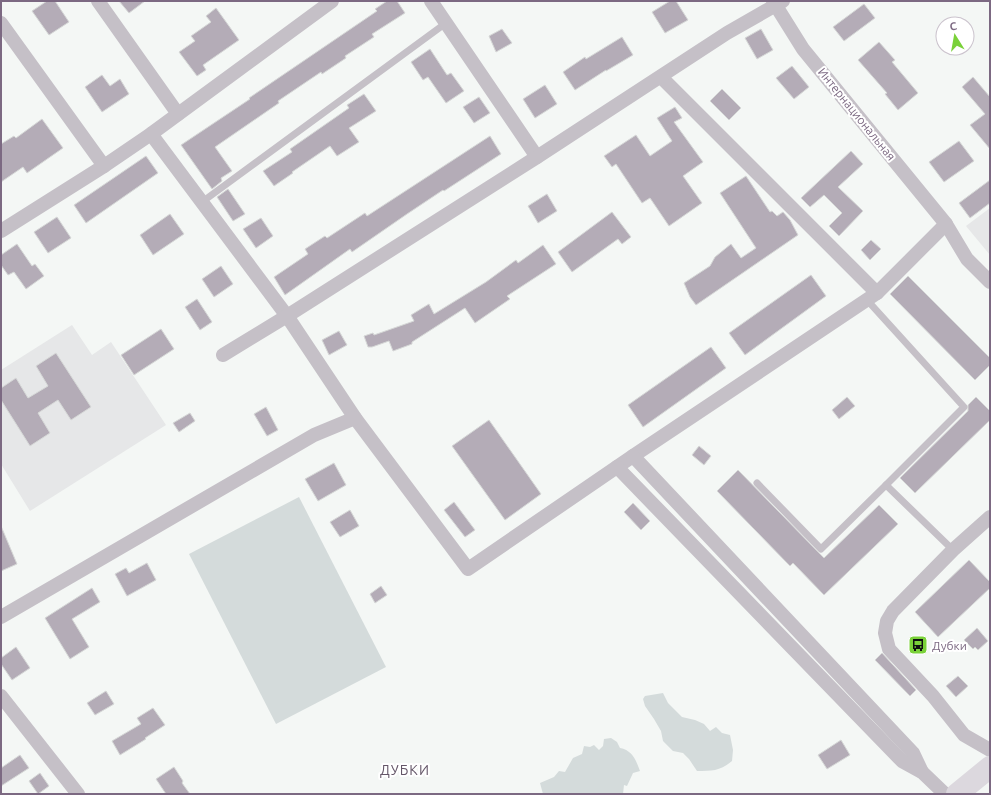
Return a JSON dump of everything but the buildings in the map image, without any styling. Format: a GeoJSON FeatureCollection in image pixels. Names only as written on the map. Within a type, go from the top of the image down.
{"type":"FeatureCollection","features":[{"type":"Feature","properties":{"kind":"main road"},"geometry":{"type":"LineString","coordinates":[[957,794],[990,767]]}},
{"type":"Feature","properties":{"kind":"street"},"geometry":{"type":"LineString","coordinates":[[98,1],[178,114]]}},
{"type":"Feature","properties":{"kind":"street"},"geometry":{"type":"LineString","coordinates":[[1,231],[104,166],[151,134],[332,1]]}},
{"type":"Feature","properties":{"kind":"street"},"geometry":{"type":"LineString","coordinates":[[431,1],[537,156]]}},
{"type":"Feature","properties":{"kind":"street"},"geometry":{"type":"LineString","coordinates":[[223,355],[287,316],[777,2]]}},
{"type":"Feature","properties":{"kind":"street","name":"Интернациональная"},"geometry":{"type":"LineString","coordinates":[[777,2],[803,48],[946,224],[967,259],[990,282]]}},
{"type":"Feature","properties":{"kind":"street"},"geometry":{"type":"LineString","coordinates":[[1,23],[104,166]]}},
{"type":"Feature","properties":{"kind":"street"},"geometry":{"type":"LineString","coordinates":[[661,77],[872,296]]}},
{"type":"Feature","properties":{"kind":"street"},"geometry":{"type":"LineString","coordinates":[[151,134],[287,316],[355,418],[468,569],[633,456],[872,296],[946,224]]}},
{"type":"Feature","properties":{"kind":"street"},"geometry":{"type":"LineString","coordinates":[[1,616],[314,435],[355,418]]}},
{"type":"Feature","properties":{"kind":"street"},"geometry":{"type":"LineString","coordinates":[[633,456],[913,753],[922,772]]}},
{"type":"Feature","properties":{"kind":"street"},"geometry":{"type":"LineString","coordinates":[[617,467],[902,761],[922,772],[945,794]]}},
{"type":"Feature","properties":{"kind":"street"},"geometry":{"type":"LineString","coordinates":[[990,517],[953,550],[893,611],[887,621],[884,633],[889,649],[933,696],[964,735],[990,750]]}},
{"type":"Feature","properties":{"kind":"street"},"geometry":{"type":"LineString","coordinates":[[1,696],[78,794]]}},
{"type":"Feature","properties":{"kind":"lane"},"geometry":{"type":"LineString","coordinates":[[202,202],[446,22]]}},
{"type":"Feature","properties":{"kind":"lane"},"geometry":{"type":"LineString","coordinates":[[757,483],[821,548],[964,407],[872,296]]}},
{"type":"Feature","properties":{"kind":"lane"},"geometry":{"type":"LineString","coordinates":[[886,485],[953,550]]}},
{"type":"Feature","properties":{"kind":"shaded area"},"geometry":{"type":"Polygon","coordinates":[[[990,208],[990,255],[966,226],[990,208]]]}},
{"type":"Feature","properties":{"kind":"shaded area"},"geometry":{"type":"Polygon","coordinates":[[[72,325],[92,355],[111,342],[166,425],[30,511],[1,464],[1,370],[72,325]]]}},
{"type":"Feature","properties":{"kind":"shaded area"},"geometry":{"type":"Polygon","coordinates":[[[299,497],[386,667],[276,724],[189,554],[299,497]]]}},
{"type":"Feature","properties":{"kind":"shaded area"},"geometry":{"type":"Polygon","coordinates":[[[663,693],[668,703],[682,717],[704,724],[710,731],[716,727],[722,733],[730,735],[733,750],[732,761],[724,767],[716,770],[697,771],[683,753],[673,751],[663,741],[661,731],[645,706],[643,699],[645,696],[663,693]]]}},
{"type":"Feature","properties":{"kind":"shaded area"},"geometry":{"type":"Polygon","coordinates":[[[611,738],[617,742],[620,748],[631,753],[640,771],[633,773],[627,786],[624,785],[623,794],[543,794],[540,783],[554,777],[559,771],[565,772],[573,758],[582,754],[584,746],[590,747],[594,745],[599,750],[603,746],[604,739],[611,738]]]}},
{"type":"Feature","properties":{"kind":"place","name":"Дубки"},"geometry":{"type":"Point","coordinates":[918,645]}},
{"type":"Feature","properties":{"kind":"district","name":"ДУБКИ"},"geometry":{"type":"Point","coordinates":[405,770]}}]}
